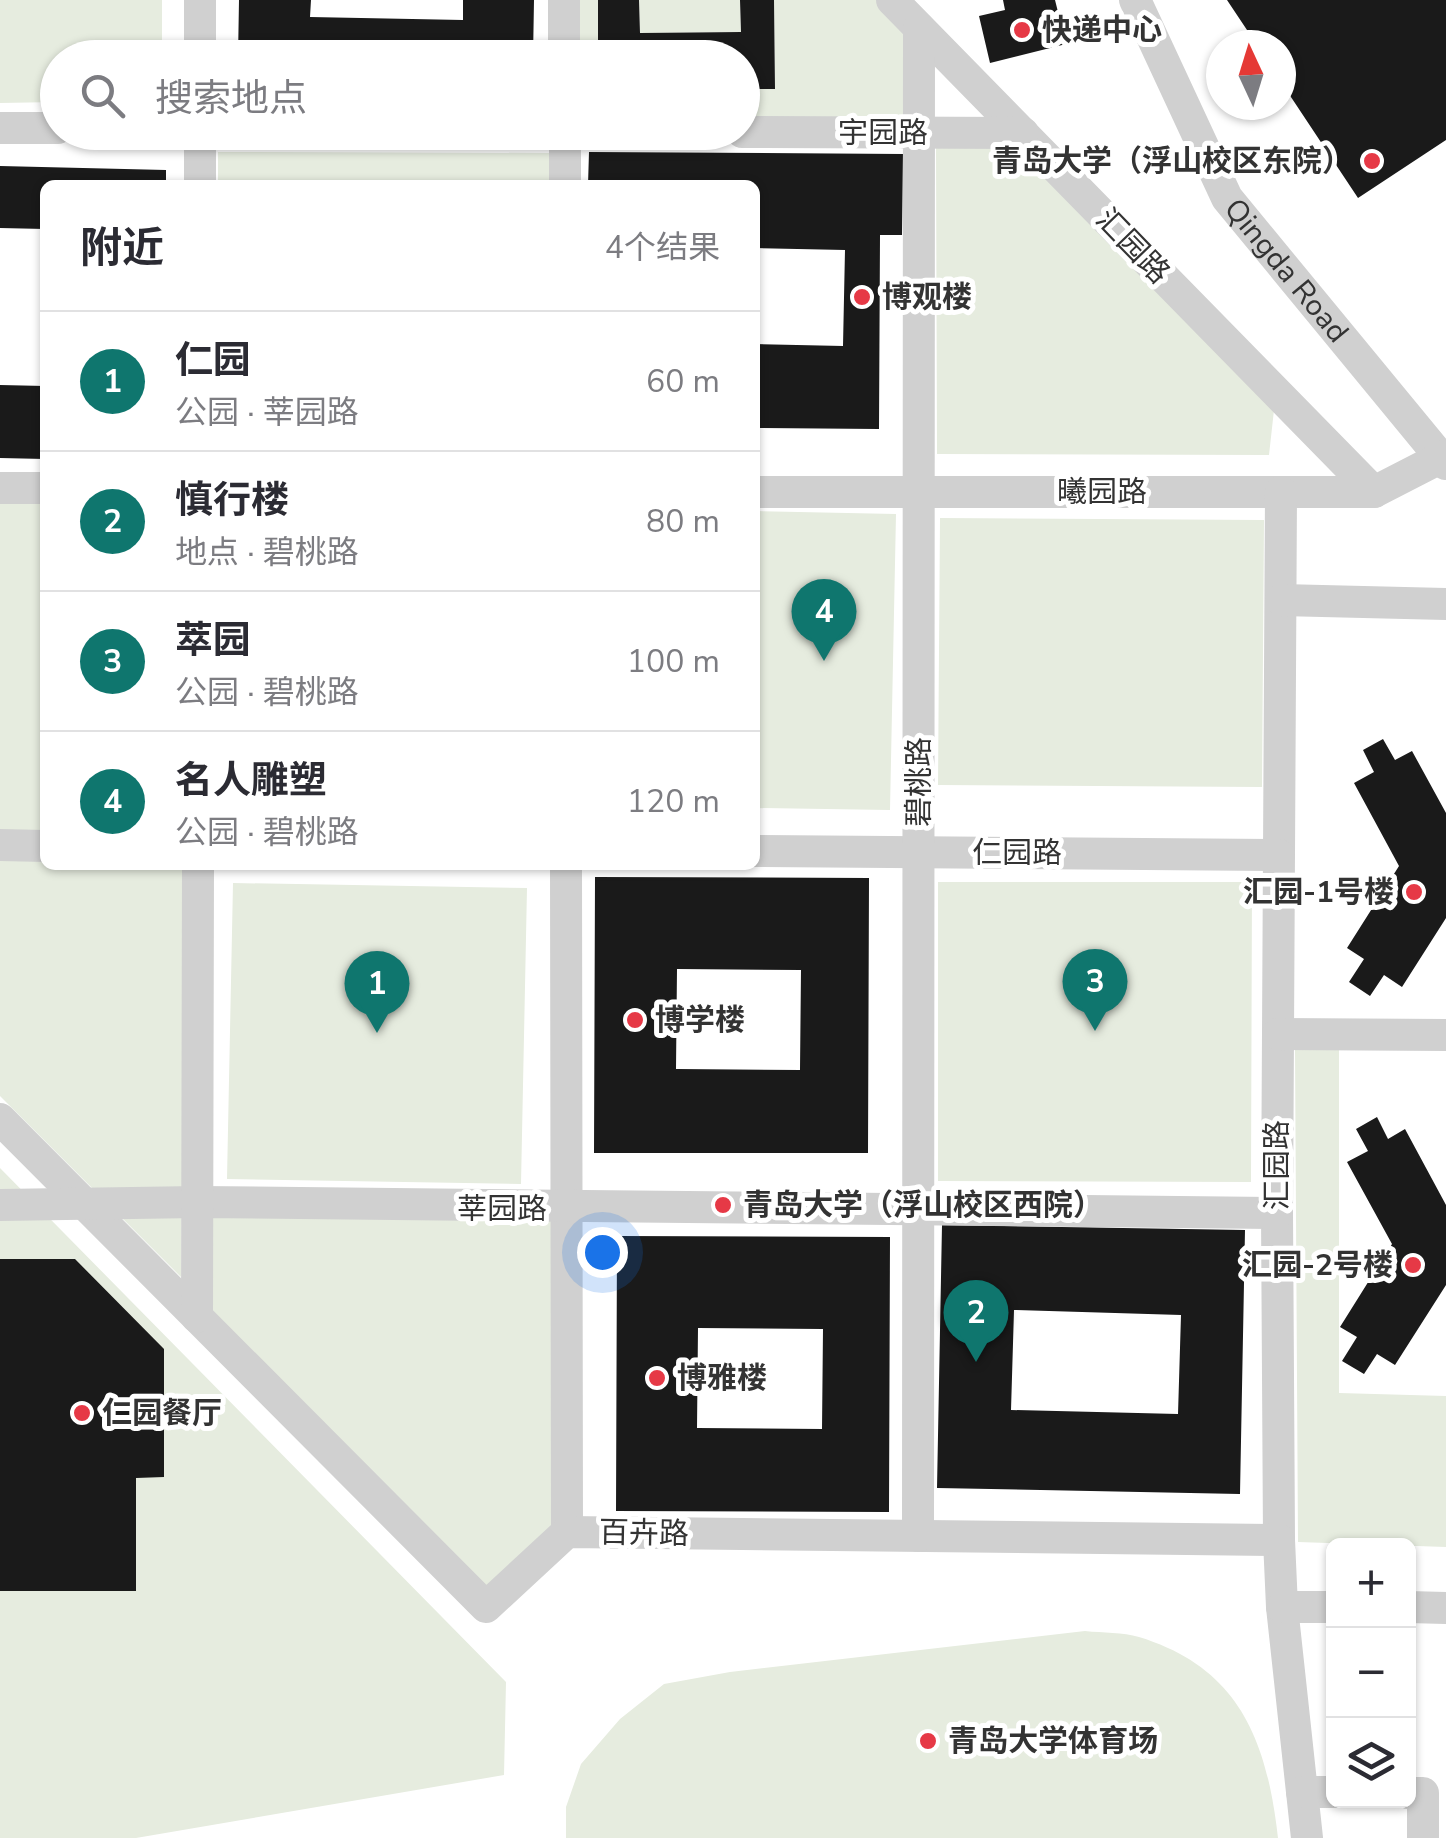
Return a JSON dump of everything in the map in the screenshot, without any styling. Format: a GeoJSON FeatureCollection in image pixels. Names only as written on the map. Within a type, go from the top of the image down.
{"type":"FeatureCollection","features":[{"type":"Feature","properties":{"kind":"street"},"geometry":{"type":"LineString","coordinates":[[200,0],[200,40]]}},
{"type":"Feature","properties":{"kind":"street"},"geometry":{"type":"LineString","coordinates":[[564,0],[564,40]]}},
{"type":"Feature","properties":{"kind":"street","name":"汇园路"},"geometry":{"type":"LineString","coordinates":[[892,0],[1374,492]]}},
{"type":"Feature","properties":{"kind":"street","name":"Qingda Road"},"geometry":{"type":"LineString","coordinates":[[1134,0],[1227,198],[1444,459]]}},
{"type":"Feature","properties":{"kind":"street","name":"碧桃路"},"geometry":{"type":"LineString","coordinates":[[918,1536],[908,1211],[918,852],[919,28]]}},
{"type":"Feature","properties":{"kind":"street"},"geometry":{"type":"LineString","coordinates":[[0,128],[40,128]]}},
{"type":"Feature","properties":{"kind":"street","name":"宇园路"},"geometry":{"type":"LineString","coordinates":[[760,132],[1023,133]]}},
{"type":"Feature","properties":{"kind":"street"},"geometry":{"type":"LineString","coordinates":[[200,150],[200,180]]}},
{"type":"Feature","properties":{"kind":"street"},"geometry":{"type":"LineString","coordinates":[[565,150],[565,180]]}},
{"type":"Feature","properties":{"kind":"street","name":"曦园路"},"geometry":{"type":"LineString","coordinates":[[760,492],[1374,492],[1444,459]]}},
{"type":"Feature","properties":{"kind":"street"},"geometry":{"type":"LineString","coordinates":[[0,488],[40,488]]}},
{"type":"Feature","properties":{"kind":"street","name":"汇园路"},"geometry":{"type":"LineString","coordinates":[[1281,492],[1276,1213],[1279,1540],[1282,1607],[1318,1792],[1307,1838]]}},
{"type":"Feature","properties":{"kind":"street"},"geometry":{"type":"LineString","coordinates":[[1280,600],[1446,604]]}},
{"type":"Feature","properties":{"kind":"street"},"geometry":{"type":"LineString","coordinates":[[0,845],[40,846]]}},
{"type":"Feature","properties":{"kind":"street","name":"仁园路"},"geometry":{"type":"LineString","coordinates":[[760,851],[1279,855]]}},
{"type":"Feature","properties":{"kind":"street"},"geometry":{"type":"LineString","coordinates":[[197,1317],[198,870]]}},
{"type":"Feature","properties":{"kind":"street"},"geometry":{"type":"LineString","coordinates":[[566,870],[567,1532]]}},
{"type":"Feature","properties":{"kind":"street"},"geometry":{"type":"LineString","coordinates":[[1278,1034],[1446,1036]]}},
{"type":"Feature","properties":{"kind":"street","name":"百卉路"},"geometry":{"type":"LineString","coordinates":[[0,1120],[486,1606],[567,1532],[1279,1540]]}},
{"type":"Feature","properties":{"kind":"street"},"geometry":{"type":"LineString","coordinates":[[0,1206],[1276,1213]]}},
{"type":"Feature","properties":{"kind":"street"},"geometry":{"type":"LineString","coordinates":[[1282,1607],[1326,1607]]}},
{"type":"Feature","properties":{"kind":"street"},"geometry":{"type":"LineString","coordinates":[[1416,1608],[1446,1608]]}},
{"type":"Feature","properties":{"kind":"street"},"geometry":{"type":"LineString","coordinates":[[1416,1793],[1424,1793],[1424,1838]]}},
{"type":"Feature","properties":{"kind":"shaded area"},"geometry":{"type":"Polygon","coordinates":[[[0,0],[162,0],[162,40],[40,40],[40,102],[0,103],[0,0]]]}},
{"type":"Feature","properties":{"kind":"shaded area"},"geometry":{"type":"Polygon","coordinates":[[[575,0],[598,0],[598,40],[575,40],[575,0]]]}},
{"type":"Feature","properties":{"kind":"shaded area"},"geometry":{"type":"Polygon","coordinates":[[[639,0],[740,0],[741,32],[640,33],[639,0]]]}},
{"type":"Feature","properties":{"kind":"shaded area"},"geometry":{"type":"Polygon","coordinates":[[[774,0],[877,0],[907,31],[907,123],[760,121],[760,88],[775,88],[774,0]]]}},
{"type":"Feature","properties":{"kind":"shaded area"},"geometry":{"type":"Polygon","coordinates":[[[1015,146],[1274,410],[1269,455],[937,454],[936,148],[1015,146]]]}},
{"type":"Feature","properties":{"kind":"shaded area"},"geometry":{"type":"Polygon","coordinates":[[[218,152],[550,153],[550,180],[218,180],[218,152]]]}},
{"type":"Feature","properties":{"kind":"shaded area"},"geometry":{"type":"Polygon","coordinates":[[[0,499],[40,499],[40,870],[185,870],[181,1277],[0,1096],[0,499]]]}},
{"type":"Feature","properties":{"kind":"shaded area"},"geometry":{"type":"Polygon","coordinates":[[[760,511],[896,514],[890,810],[760,808],[760,511]]]}},
{"type":"Feature","properties":{"kind":"shaded area"},"geometry":{"type":"Polygon","coordinates":[[[940,518],[1264,520],[1262,787],[938,785],[940,518]]]}},
{"type":"Feature","properties":{"kind":"shaded area"},"geometry":{"type":"Polygon","coordinates":[[[938,882],[1252,882],[1251,1182],[938,1181],[938,882]]]}},
{"type":"Feature","properties":{"kind":"shaded area"},"geometry":{"type":"Polygon","coordinates":[[[233,883],[527,888],[521,1184],[227,1179],[233,883]]]}},
{"type":"Feature","properties":{"kind":"shaded area"},"geometry":{"type":"Polygon","coordinates":[[[1295,1049],[1339,1049],[1339,1393],[1446,1396],[1446,1547],[1416,1546],[1416,1538],[1326,1538],[1326,1543],[1298,1542],[1295,1049]]]}},
{"type":"Feature","properties":{"kind":"shaded area"},"geometry":{"type":"Polygon","coordinates":[[[0,1168],[506,1682],[504,1775],[136,1838],[0,1838],[0,1168]]]}},
{"type":"Feature","properties":{"kind":"shaded area"},"geometry":{"type":"Polygon","coordinates":[[[213,1217],[557,1220],[554,1528],[483,1596],[212,1310],[213,1217]]]}},
{"type":"Feature","properties":{"kind":"shaded area","name":"青岛大学体育场"},"geometry":{"type":"Polygon","coordinates":[[[1085,1631],[1133,1635],[1174,1651],[1202,1668],[1224,1689],[1256,1740],[1266,1770],[1278,1838],[566,1838],[566,1807],[581,1764],[620,1719],[664,1684],[730,1672],[1085,1631]]]}},
{"type":"Feature","properties":{"kind":"building"},"geometry":{"type":"Polygon","coordinates":[[[239,0],[311,0],[310,17],[463,20],[463,0],[534,0],[533,40],[238,40],[239,0]]]}},
{"type":"Feature","properties":{"kind":"building"},"geometry":{"type":"Polygon","coordinates":[[[598,0],[639,0],[640,33],[741,32],[740,0],[774,0],[775,89],[760,89],[760,40],[598,40],[598,0]]]}},
{"type":"Feature","properties":{"kind":"building","name":"快递中心"},"geometry":{"type":"Polygon","coordinates":[[[1003,0],[1055,0],[1066,44],[990,63],[979,16],[1005,10],[1003,0]]]}},
{"type":"Feature","properties":{"kind":"building"},"geometry":{"type":"Polygon","coordinates":[[[1227,0],[1446,0],[1446,140],[1358,198],[1296,105],[1296,30],[1247,30],[1227,0]]]}},
{"type":"Feature","properties":{"kind":"building","name":"博观楼"},"geometry":{"type":"Polygon","coordinates":[[[589,152],[903,154],[902,235],[880,235],[879,429],[760,428],[760,344],[843,346],[845,250],[760,248],[760,180],[588,180],[589,152]]]}},
{"type":"Feature","properties":{"kind":"building"},"geometry":{"type":"Polygon","coordinates":[[[0,166],[166,170],[166,180],[40,180],[40,229],[0,228],[0,166]]]}},
{"type":"Feature","properties":{"kind":"building"},"geometry":{"type":"Polygon","coordinates":[[[0,385],[40,386],[40,459],[0,458],[0,385]]]}},
{"type":"Feature","properties":{"kind":"building","name":"汇园-1号楼"},"geometry":{"type":"Polygon","coordinates":[[[1383,739],[1395,760],[1412,751],[1446,813],[1446,918],[1402,987],[1384,975],[1370,996],[1349,982],[1364,959],[1347,948],[1399,866],[1354,783],[1374,772],[1363,750],[1383,739]]]}},
{"type":"Feature","properties":{"kind":"building","name":"博学楼"},"geometry":{"type":"Polygon","coordinates":[[[595,877],[869,878],[868,1153],[594,1153],[595,877]],[[677,969],[676,1069],[800,1070],[801,970],[677,969]]]}},
{"type":"Feature","properties":{"kind":"building","name":"汇园-2号楼"},"geometry":{"type":"Polygon","coordinates":[[[1377,1117],[1388,1139],[1405,1129],[1446,1205],[1446,1285],[1395,1365],[1377,1354],[1364,1374],[1342,1361],[1357,1337],[1340,1327],[1392,1244],[1347,1162],[1368,1151],[1356,1129],[1377,1117]]]}},
{"type":"Feature","properties":{"kind":"building"},"geometry":{"type":"Polygon","coordinates":[[[942,1225],[1245,1230],[1240,1494],[937,1488],[942,1225]],[[1014,1310],[1011,1410],[1178,1414],[1181,1315],[1014,1310]]]}},
{"type":"Feature","properties":{"kind":"building","name":"博雅楼"},"geometry":{"type":"Polygon","coordinates":[[[617,1236],[890,1237],[889,1512],[616,1511],[617,1236]],[[698,1328],[697,1428],[822,1429],[823,1329],[698,1328]]]}},
{"type":"Feature","properties":{"kind":"building","name":"仁园餐厅"},"geometry":{"type":"Polygon","coordinates":[[[0,1259],[75,1259],[164,1349],[164,1477],[136,1478],[136,1591],[0,1591],[0,1259]]]}},
{"type":"Feature","properties":{"kind":"place","name":"快递中心"},"geometry":{"type":"Point","coordinates":[1022,30]}},
{"type":"Feature","properties":{"kind":"place","name":"青岛大学（浮山校区东院）"},"geometry":{"type":"Point","coordinates":[1372,161]}},
{"type":"Feature","properties":{"kind":"place","name":"博观楼"},"geometry":{"type":"Point","coordinates":[862,297]}},
{"type":"Feature","properties":{"kind":"place","name":"名人雕塑"},"geometry":{"type":"Point","coordinates":[824,661]}},
{"type":"Feature","properties":{"kind":"place","name":"汇园-1号楼"},"geometry":{"type":"Point","coordinates":[1414,892]}},
{"type":"Feature","properties":{"kind":"place","name":"博学楼"},"geometry":{"type":"Point","coordinates":[635,1020]}},
{"type":"Feature","properties":{"kind":"place","name":"萃园"},"geometry":{"type":"Point","coordinates":[1095,1031]}},
{"type":"Feature","properties":{"kind":"place","name":"仁园"},"geometry":{"type":"Point","coordinates":[377,1033]}},
{"type":"Feature","properties":{"kind":"place","name":"青岛大学（浮山校区西院）"},"geometry":{"type":"Point","coordinates":[723,1205]}},
{"type":"Feature","properties":{"kind":"place","name":"汇园-2号楼"},"geometry":{"type":"Point","coordinates":[1413,1265]}},
{"type":"Feature","properties":{"kind":"place","name":"慎行楼"},"geometry":{"type":"Point","coordinates":[976,1362]}},
{"type":"Feature","properties":{"kind":"place","name":"博雅楼"},"geometry":{"type":"Point","coordinates":[657,1378]}},
{"type":"Feature","properties":{"kind":"place","name":"仁园餐厅"},"geometry":{"type":"Point","coordinates":[82,1413]}},
{"type":"Feature","properties":{"kind":"place","name":"青岛大学体育场"},"geometry":{"type":"Point","coordinates":[928,1741]}}]}
